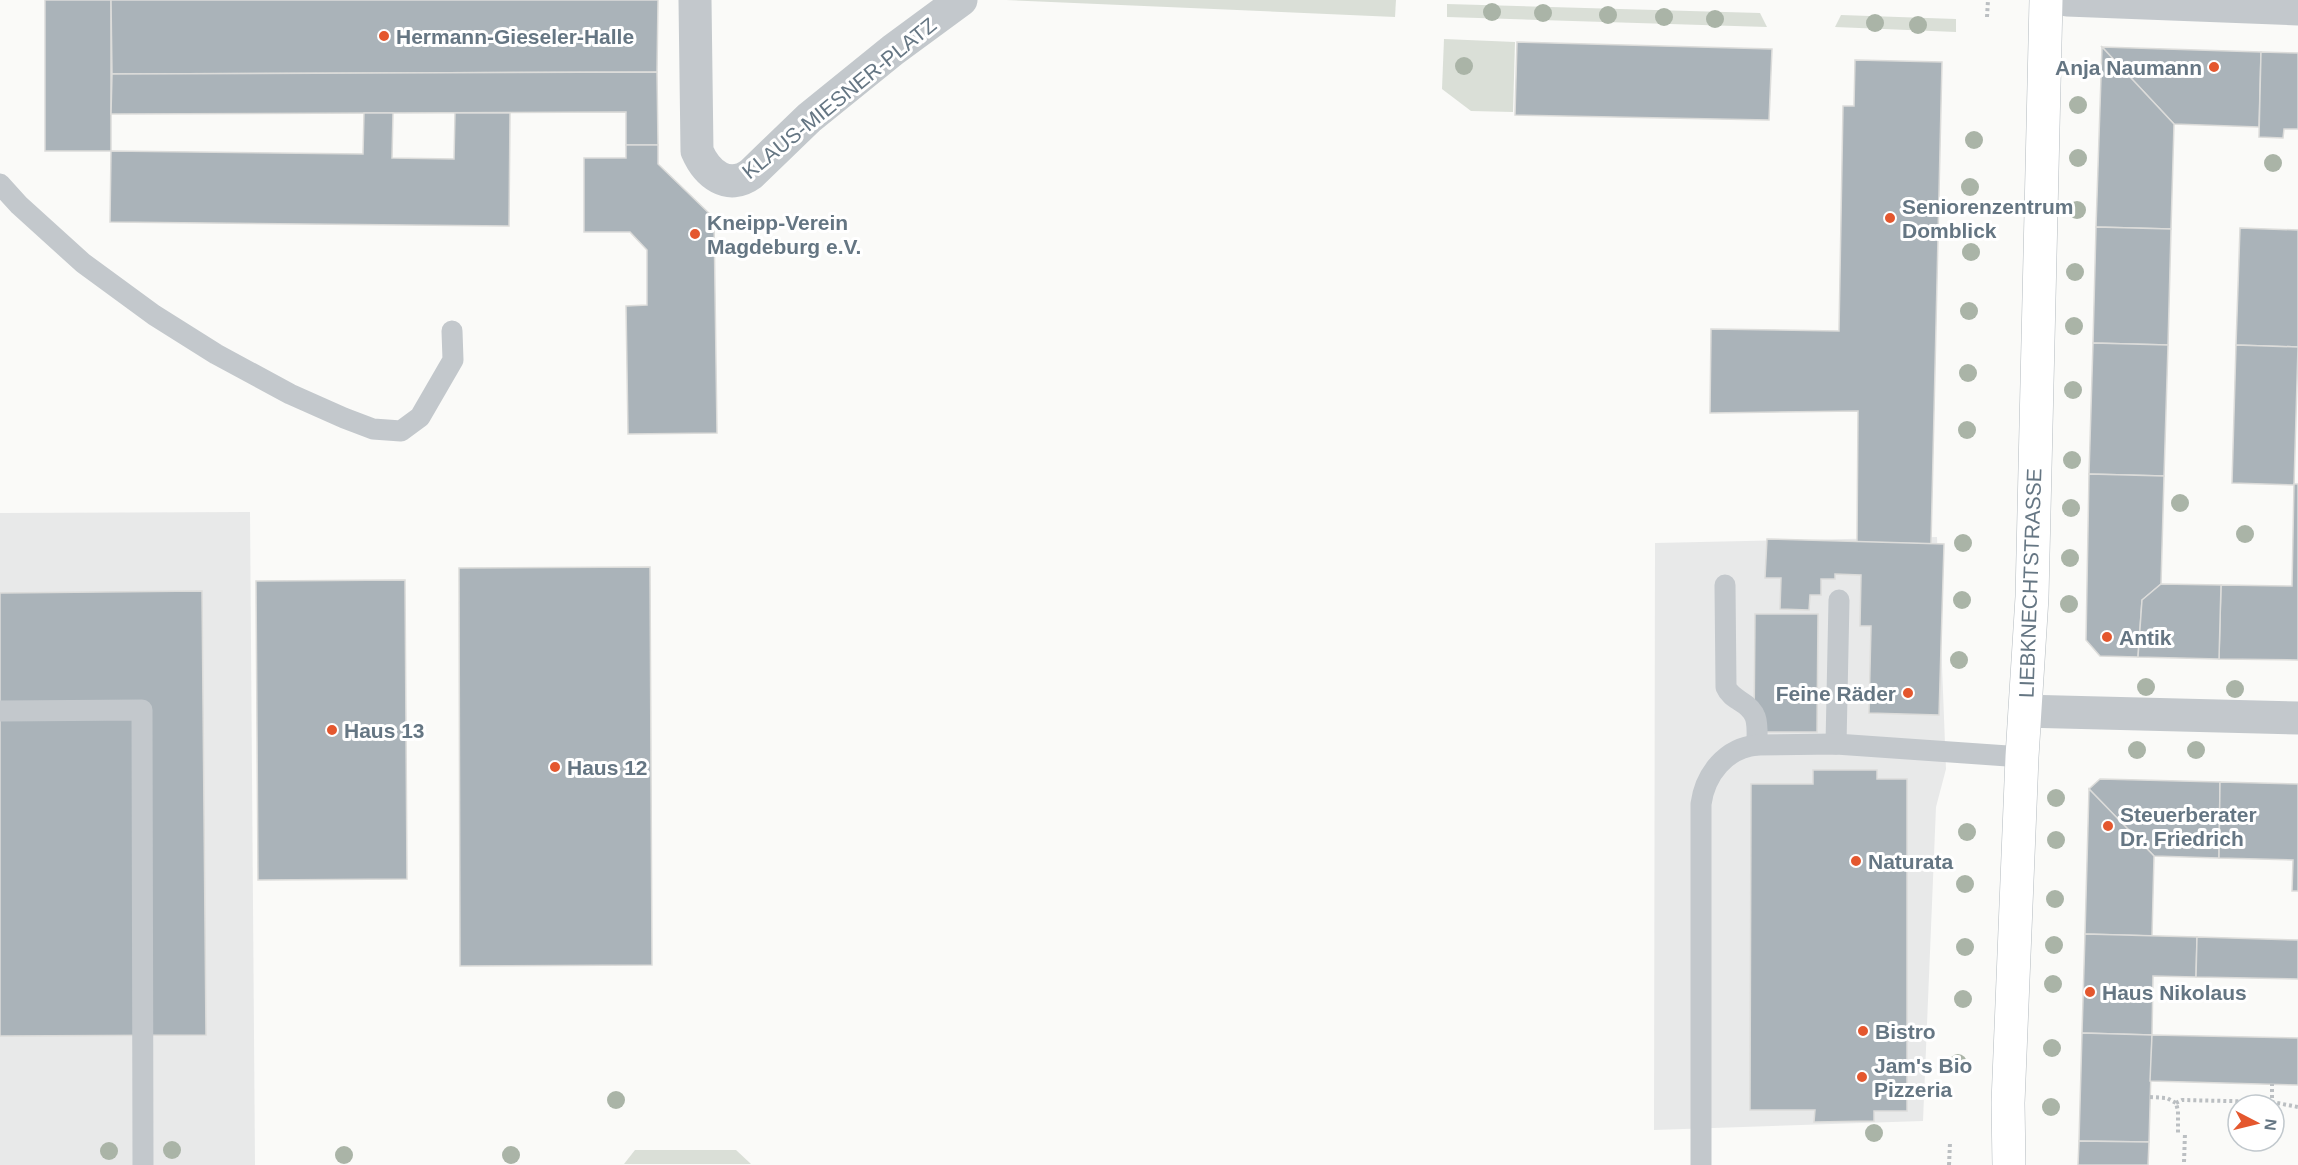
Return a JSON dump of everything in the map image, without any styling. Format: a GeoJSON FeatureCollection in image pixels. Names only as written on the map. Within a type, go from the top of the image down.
{"type":"FeatureCollection","features":[{"type":"Feature","properties":{"kind":"main road","name":"LIEBKNECHTSTRASSE"},"geometry":{"type":"LineString","coordinates":[[2009,1165],[2008,1092],[2022,757],[2032,597],[2046,0]]}},
{"type":"Feature","properties":{"kind":"street","name":"KLAUS-MIESNER-PLATZ"},"geometry":{"type":"LineString","coordinates":[[695,0],[697,151],[707,168],[720,178],[734,182],[756,171],[809,118],[893,50],[961,0]]}},
{"type":"Feature","properties":{"kind":"street"},"geometry":{"type":"LineString","coordinates":[[2067,0],[2298,9]]}},
{"type":"Feature","properties":{"kind":"street"},"geometry":{"type":"LineString","coordinates":[[2025,711],[2298,718]]}},
{"type":"Feature","properties":{"kind":"lane"},"geometry":{"type":"LineString","coordinates":[[0,184],[19,205],[83,263],[154,315],[216,354],[290,394],[373,429],[401,431],[420,417],[453,360],[452,332]]}},
{"type":"Feature","properties":{"kind":"lane"},"geometry":{"type":"LineString","coordinates":[[1725,585],[1726,687],[1729,693],[1752,710],[1756,719],[1757,745]]}},
{"type":"Feature","properties":{"kind":"lane"},"geometry":{"type":"LineString","coordinates":[[1836,744],[1839,600]]}},
{"type":"Feature","properties":{"kind":"lane"},"geometry":{"type":"LineString","coordinates":[[0,711],[142,710],[143,1165]]}},
{"type":"Feature","properties":{"kind":"lane"},"geometry":{"type":"LineString","coordinates":[[1701,1165],[1701,804],[1708,778],[1716,767],[1737,750],[1757,745],[1836,744],[2022,757]]}},
{"type":"Feature","properties":{"kind":"path"},"geometry":{"type":"LineString","coordinates":[[1988,0],[1988,17]]}},
{"type":"Feature","properties":{"kind":"path"},"geometry":{"type":"LineString","coordinates":[[2272,1084],[2272,1093]]}},
{"type":"Feature","properties":{"kind":"path"},"geometry":{"type":"LineString","coordinates":[[2150,1097],[2167,1098],[2176,1103],[2178,1133]]}},
{"type":"Feature","properties":{"kind":"path"},"geometry":{"type":"LineString","coordinates":[[2176,1103],[2182,1100],[2226,1102]]}},
{"type":"Feature","properties":{"kind":"path"},"geometry":{"type":"LineString","coordinates":[[2184,1162],[2185,1133]]}},
{"type":"Feature","properties":{"kind":"path"},"geometry":{"type":"LineString","coordinates":[[1949,1165],[1950,1143]]}},
{"type":"Feature","properties":{"kind":"shaded area"},"geometry":{"type":"Polygon","coordinates":[[[1006,0],[1396,0],[1395,17],[1006,0]]]}},
{"type":"Feature","properties":{"kind":"shaded area"},"geometry":{"type":"Polygon","coordinates":[[[1447,4],[1760,13],[1767,27],[1447,17],[1447,4]]]}},
{"type":"Feature","properties":{"kind":"shaded area"},"geometry":{"type":"Polygon","coordinates":[[[1841,15],[1956,19],[1956,32],[1835,27],[1841,15]]]}},
{"type":"Feature","properties":{"kind":"shaded area"},"geometry":{"type":"Polygon","coordinates":[[[1444,39],[1515,42],[1513,112],[1471,111],[1442,89],[1444,39]]]}},
{"type":"Feature","properties":{"kind":"shaded area"},"geometry":{"type":"Polygon","coordinates":[[[250,512],[255,1165],[0,1165],[0,513],[250,512]]]}},
{"type":"Feature","properties":{"kind":"shaded area"},"geometry":{"type":"Polygon","coordinates":[[[1937,537],[1946,769],[1936,807],[1923,1121],[1654,1130],[1655,543],[1937,537]]]}},
{"type":"Feature","properties":{"kind":"shaded area"},"geometry":{"type":"Polygon","coordinates":[[[635,1150],[736,1150],[751,1164],[624,1164],[635,1150]]]}},
{"type":"Feature","properties":{"kind":"building"},"geometry":{"type":"Polygon","coordinates":[[[45,0],[111,0],[111,151],[45,151],[45,0]]]}},
{"type":"Feature","properties":{"kind":"building","name":"Hermann-Gieseler-Halle"},"geometry":{"type":"Polygon","coordinates":[[[111,0],[658,0],[657,72],[112,74],[111,0]]]}},
{"type":"Feature","properties":{"kind":"building"},"geometry":{"type":"Polygon","coordinates":[[[1517,42],[1772,49],[1769,120],[1515,115],[1517,42]]]}},
{"type":"Feature","properties":{"kind":"building"},"geometry":{"type":"Polygon","coordinates":[[[2102,47],[2261,52],[2259,127],[2174,124],[2102,47]]]}},
{"type":"Feature","properties":{"kind":"building"},"geometry":{"type":"Polygon","coordinates":[[[2102,47],[2174,124],[2171,229],[2096,227],[2102,47]]]}},
{"type":"Feature","properties":{"kind":"building"},"geometry":{"type":"Polygon","coordinates":[[[2261,52],[2298,53],[2298,129],[2284,129],[2283,138],[2259,137],[2261,52]]]}},
{"type":"Feature","properties":{"kind":"building","name":"Seniorenzentrum Domblick"},"geometry":{"type":"Polygon","coordinates":[[[1855,60],[1942,62],[1931,544],[1857,542],[1858,411],[1710,413],[1711,329],[1839,331],[1843,106],[1854,106],[1855,60]]]}},
{"type":"Feature","properties":{"kind":"building"},"geometry":{"type":"Polygon","coordinates":[[[657,72],[658,145],[626,145],[626,112],[111,114],[112,74],[657,72]]]}},
{"type":"Feature","properties":{"kind":"building"},"geometry":{"type":"Polygon","coordinates":[[[364,113],[393,113],[392,158],[454,159],[455,113],[510,113],[509,226],[110,222],[111,151],[363,154],[364,113]]]}},
{"type":"Feature","properties":{"kind":"building"},"geometry":{"type":"Polygon","coordinates":[[[626,145],[658,145],[658,164],[714,218],[717,433],[628,434],[626,306],[647,305],[647,250],[630,232],[584,232],[584,158],[626,158],[626,145]]]}},
{"type":"Feature","properties":{"kind":"building"},"geometry":{"type":"Polygon","coordinates":[[[2096,227],[2171,229],[2168,345],[2093,343],[2096,227]]]}},
{"type":"Feature","properties":{"kind":"building"},"geometry":{"type":"Polygon","coordinates":[[[2240,228],[2298,230],[2298,347],[2236,345],[2240,228]]]}},
{"type":"Feature","properties":{"kind":"building"},"geometry":{"type":"Polygon","coordinates":[[[2093,343],[2168,345],[2164,476],[2089,474],[2093,343]]]}},
{"type":"Feature","properties":{"kind":"building"},"geometry":{"type":"Polygon","coordinates":[[[2236,345],[2298,347],[2294,485],[2232,483],[2236,345]]]}},
{"type":"Feature","properties":{"kind":"building"},"geometry":{"type":"Polygon","coordinates":[[[2089,474],[2164,476],[2161,584],[2142,600],[2138,657],[2100,656],[2086,640],[2089,474]]]}},
{"type":"Feature","properties":{"kind":"building"},"geometry":{"type":"Polygon","coordinates":[[[2294,484],[2298,484],[2298,660],[2219,659],[2221,585],[2292,586],[2294,484]]]}},
{"type":"Feature","properties":{"kind":"building"},"geometry":{"type":"Polygon","coordinates":[[[1767,539],[1944,544],[1939,715],[1869,713],[1871,626],[1860,626],[1861,575],[1835,574],[1835,579],[1821,579],[1821,595],[1810,595],[1809,610],[1780,609],[1781,578],[1765,578],[1767,539]]]}},
{"type":"Feature","properties":{"kind":"building","name":"Haus 12"},"geometry":{"type":"Polygon","coordinates":[[[650,567],[652,965],[460,966],[459,568],[650,567]]]}},
{"type":"Feature","properties":{"kind":"building","name":"Haus 13"},"geometry":{"type":"Polygon","coordinates":[[[405,580],[407,879],[258,880],[256,581],[405,580]]]}},
{"type":"Feature","properties":{"kind":"building"},"geometry":{"type":"Polygon","coordinates":[[[2161,584],[2221,585],[2219,659],[2138,657],[2142,600],[2161,584]]]}},
{"type":"Feature","properties":{"kind":"building"},"geometry":{"type":"Polygon","coordinates":[[[202,591],[206,1035],[0,1036],[0,593],[202,591]]]}},
{"type":"Feature","properties":{"kind":"building"},"geometry":{"type":"Polygon","coordinates":[[[1755,614],[1818,614],[1817,732],[1754,732],[1755,614]]]}},
{"type":"Feature","properties":{"kind":"building"},"geometry":{"type":"Polygon","coordinates":[[[1813,770],[1877,770],[1877,779],[1907,779],[1907,1111],[1874,1111],[1874,1121],[1814,1122],[1815,1110],[1750,1110],[1751,784],[1813,784],[1813,770]]]}},
{"type":"Feature","properties":{"kind":"building"},"geometry":{"type":"Polygon","coordinates":[[[2100,779],[2220,782],[2219,858],[2154,856],[2089,789],[2100,779]]]}},
{"type":"Feature","properties":{"kind":"building"},"geometry":{"type":"Polygon","coordinates":[[[2220,782],[2298,784],[2298,891],[2292,891],[2293,860],[2219,858],[2220,782]]]}},
{"type":"Feature","properties":{"kind":"building"},"geometry":{"type":"Polygon","coordinates":[[[2089,789],[2154,856],[2152,936],[2085,934],[2089,789]]]}},
{"type":"Feature","properties":{"kind":"building"},"geometry":{"type":"Polygon","coordinates":[[[2085,934],[2197,937],[2196,977],[2153,976],[2152,1035],[2082,1033],[2085,934]]]}},
{"type":"Feature","properties":{"kind":"building"},"geometry":{"type":"Polygon","coordinates":[[[2197,937],[2298,940],[2298,979],[2196,977],[2197,937]]]}},
{"type":"Feature","properties":{"kind":"building"},"geometry":{"type":"Polygon","coordinates":[[[2082,1033],[2152,1035],[2149,1142],[2079,1141],[2082,1033]]]}},
{"type":"Feature","properties":{"kind":"building"},"geometry":{"type":"Polygon","coordinates":[[[2152,1035],[2298,1038],[2298,1085],[2150,1081],[2152,1035]]]}},
{"type":"Feature","properties":{"kind":"building"},"geometry":{"type":"Polygon","coordinates":[[[2079,1141],[2149,1142],[2148,1165],[2078,1165],[2079,1141]]]}},
{"type":"Feature","properties":{"kind":"place","name":"Hermann-Gieseler-Halle"},"geometry":{"type":"Point","coordinates":[384,36]}},
{"type":"Feature","properties":{"kind":"place","name":"Anja Naumann"},"geometry":{"type":"Point","coordinates":[2214,67]}},
{"type":"Feature","properties":{"kind":"place","name":"Seniorenzentrum Domblick"},"geometry":{"type":"Point","coordinates":[1890,218]}},
{"type":"Feature","properties":{"kind":"place","name":"Kneipp-Verein Magdeburg e.V."},"geometry":{"type":"Point","coordinates":[695,234]}},
{"type":"Feature","properties":{"kind":"place","name":"Antik"},"geometry":{"type":"Point","coordinates":[2107,637]}},
{"type":"Feature","properties":{"kind":"place","name":"Feine Räder"},"geometry":{"type":"Point","coordinates":[1908,693]}},
{"type":"Feature","properties":{"kind":"place","name":"Haus 13"},"geometry":{"type":"Point","coordinates":[332,730]}},
{"type":"Feature","properties":{"kind":"place","name":"Haus 12"},"geometry":{"type":"Point","coordinates":[555,767]}},
{"type":"Feature","properties":{"kind":"place","name":"Steuerberater Dr. Friedrich"},"geometry":{"type":"Point","coordinates":[2108,826]}},
{"type":"Feature","properties":{"kind":"place","name":"Naturata"},"geometry":{"type":"Point","coordinates":[1856,861]}},
{"type":"Feature","properties":{"kind":"place","name":"Haus Nikolaus"},"geometry":{"type":"Point","coordinates":[2090,992]}},
{"type":"Feature","properties":{"kind":"place","name":"Bistro"},"geometry":{"type":"Point","coordinates":[1863,1031]}},
{"type":"Feature","properties":{"kind":"place","name":"Jam's Bio Pizzeria"},"geometry":{"type":"Point","coordinates":[1862,1077]}}]}
